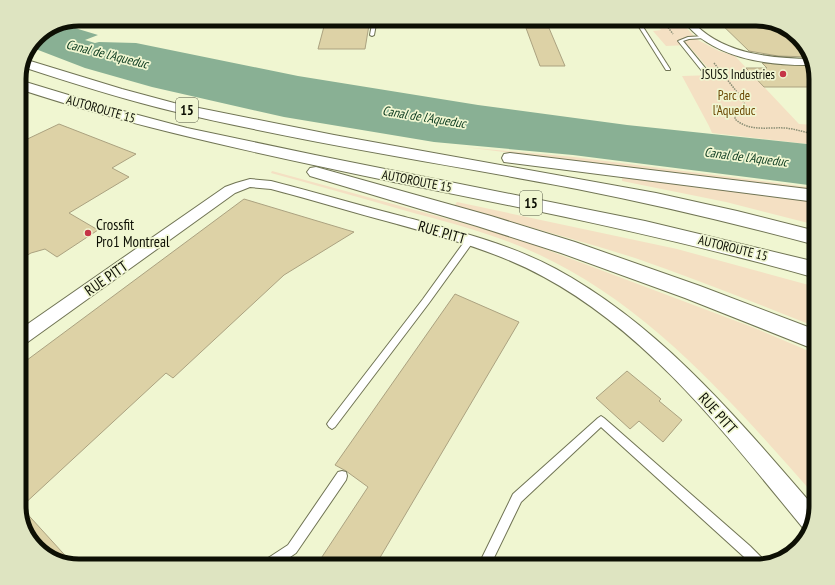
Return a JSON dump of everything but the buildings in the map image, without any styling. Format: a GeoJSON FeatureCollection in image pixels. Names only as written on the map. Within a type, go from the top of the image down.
{"type":"FeatureCollection","features":[{"type":"Feature","properties":{"kind":"highway","name":"AUTOROUTE 15"},"geometry":{"type":"LineString","coordinates":[[28,64],[108,89],[172,106],[352,143],[667,202],[744,219],[809,236]]}},
{"type":"Feature","properties":{"kind":"highway","name":"AUTOROUTE 15"},"geometry":{"type":"LineString","coordinates":[[26,86],[112,114],[243,146],[660,230],[741,249],[809,268]]}},
{"type":"Feature","properties":{"kind":"highway"},"geometry":{"type":"LineString","coordinates":[[352,143],[537,161],[809,195]]}},
{"type":"Feature","properties":{"kind":"highway"},"geometry":{"type":"LineString","coordinates":[[243,146],[358,187],[484,221],[604,260],[697,293],[809,337]]}},
{"type":"Feature","properties":{"kind":"street"},"geometry":{"type":"LineString","coordinates":[[692,26],[704,37],[726,48],[743,54],[778,61],[806,62]]}},
{"type":"Feature","properties":{"kind":"street","name":"RUE PITT"},"geometry":{"type":"LineString","coordinates":[[26,334],[234,187],[257,182],[271,185],[470,240],[514,256],[549,273],[598,302],[637,332],[671,362],[808,516]]}},
{"type":"Feature","properties":{"kind":"lane"},"geometry":{"type":"LineString","coordinates":[[372,35],[374,26]]}},
{"type":"Feature","properties":{"kind":"lane"},"geometry":{"type":"LineString","coordinates":[[640,26],[668,69]]}},
{"type":"Feature","properties":{"kind":"lane"},"geometry":{"type":"LineString","coordinates":[[704,37],[680,41],[704,70]]}},
{"type":"Feature","properties":{"kind":"lane"},"geometry":{"type":"LineString","coordinates":[[332,424],[470,240]]}},
{"type":"Feature","properties":{"kind":"lane"},"geometry":{"type":"LineString","coordinates":[[487,559],[517,498],[601,421],[755,559]]}},
{"type":"Feature","properties":{"kind":"lane"},"geometry":{"type":"LineString","coordinates":[[277,559],[292,549],[342,476]]}},
{"type":"Feature","properties":{"kind":"path"},"geometry":{"type":"LineString","coordinates":[[666,26],[673,34],[682,40]]}},
{"type":"Feature","properties":{"kind":"path"},"geometry":{"type":"LineString","coordinates":[[713,62],[741,97],[746,107],[735,116],[736,121],[748,126],[786,128],[809,133]]}},
{"type":"Feature","properties":{"kind":"green space","name":"Parc de l'Aqueduc"},"geometry":{"type":"Polygon","coordinates":[[[657,26],[685,26],[698,40],[719,51],[735,56],[799,124],[809,125],[809,144],[712,133],[682,76],[714,75],[688,45],[666,46],[653,31],[661,30],[657,26]]]}},
{"type":"Feature","properties":{"kind":"green space"},"geometry":{"type":"Polygon","coordinates":[[[464,147],[574,157],[809,187],[809,190],[464,147]]]}},
{"type":"Feature","properties":{"kind":"green space"},"geometry":{"type":"Polygon","coordinates":[[[272,171],[521,240],[752,327],[809,351],[809,489],[751,424],[682,355],[646,323],[607,294],[566,268],[522,247],[493,236],[271,173],[272,171]]]}},
{"type":"Feature","properties":{"kind":"green space"},"geometry":{"type":"Polygon","coordinates":[[[622,177],[809,200],[809,223],[726,202],[622,181],[622,177]]]}},
{"type":"Feature","properties":{"kind":"green space"},"geometry":{"type":"Polygon","coordinates":[[[457,202],[677,249],[809,285],[809,324],[635,258],[454,206],[457,202]]]}},
{"type":"Feature","properties":{"kind":"water","name":"Canal de l'Aqueduc"},"geometry":{"type":"Polygon","coordinates":[[[71,27],[98,35],[85,40],[95,43],[136,43],[298,76],[478,105],[627,125],[809,144],[809,185],[573,155],[434,142],[284,117],[152,87],[85,68],[36,49],[50,35],[59,30],[71,27]]]}},
{"type":"Feature","properties":{"kind":"place","name":"JSUSS Industries"},"geometry":{"type":"Point","coordinates":[783,74]}},
{"type":"Feature","properties":{"kind":"place","name":"Crossfit Pro1 Montreal"},"geometry":{"type":"Point","coordinates":[88,233]}}]}
